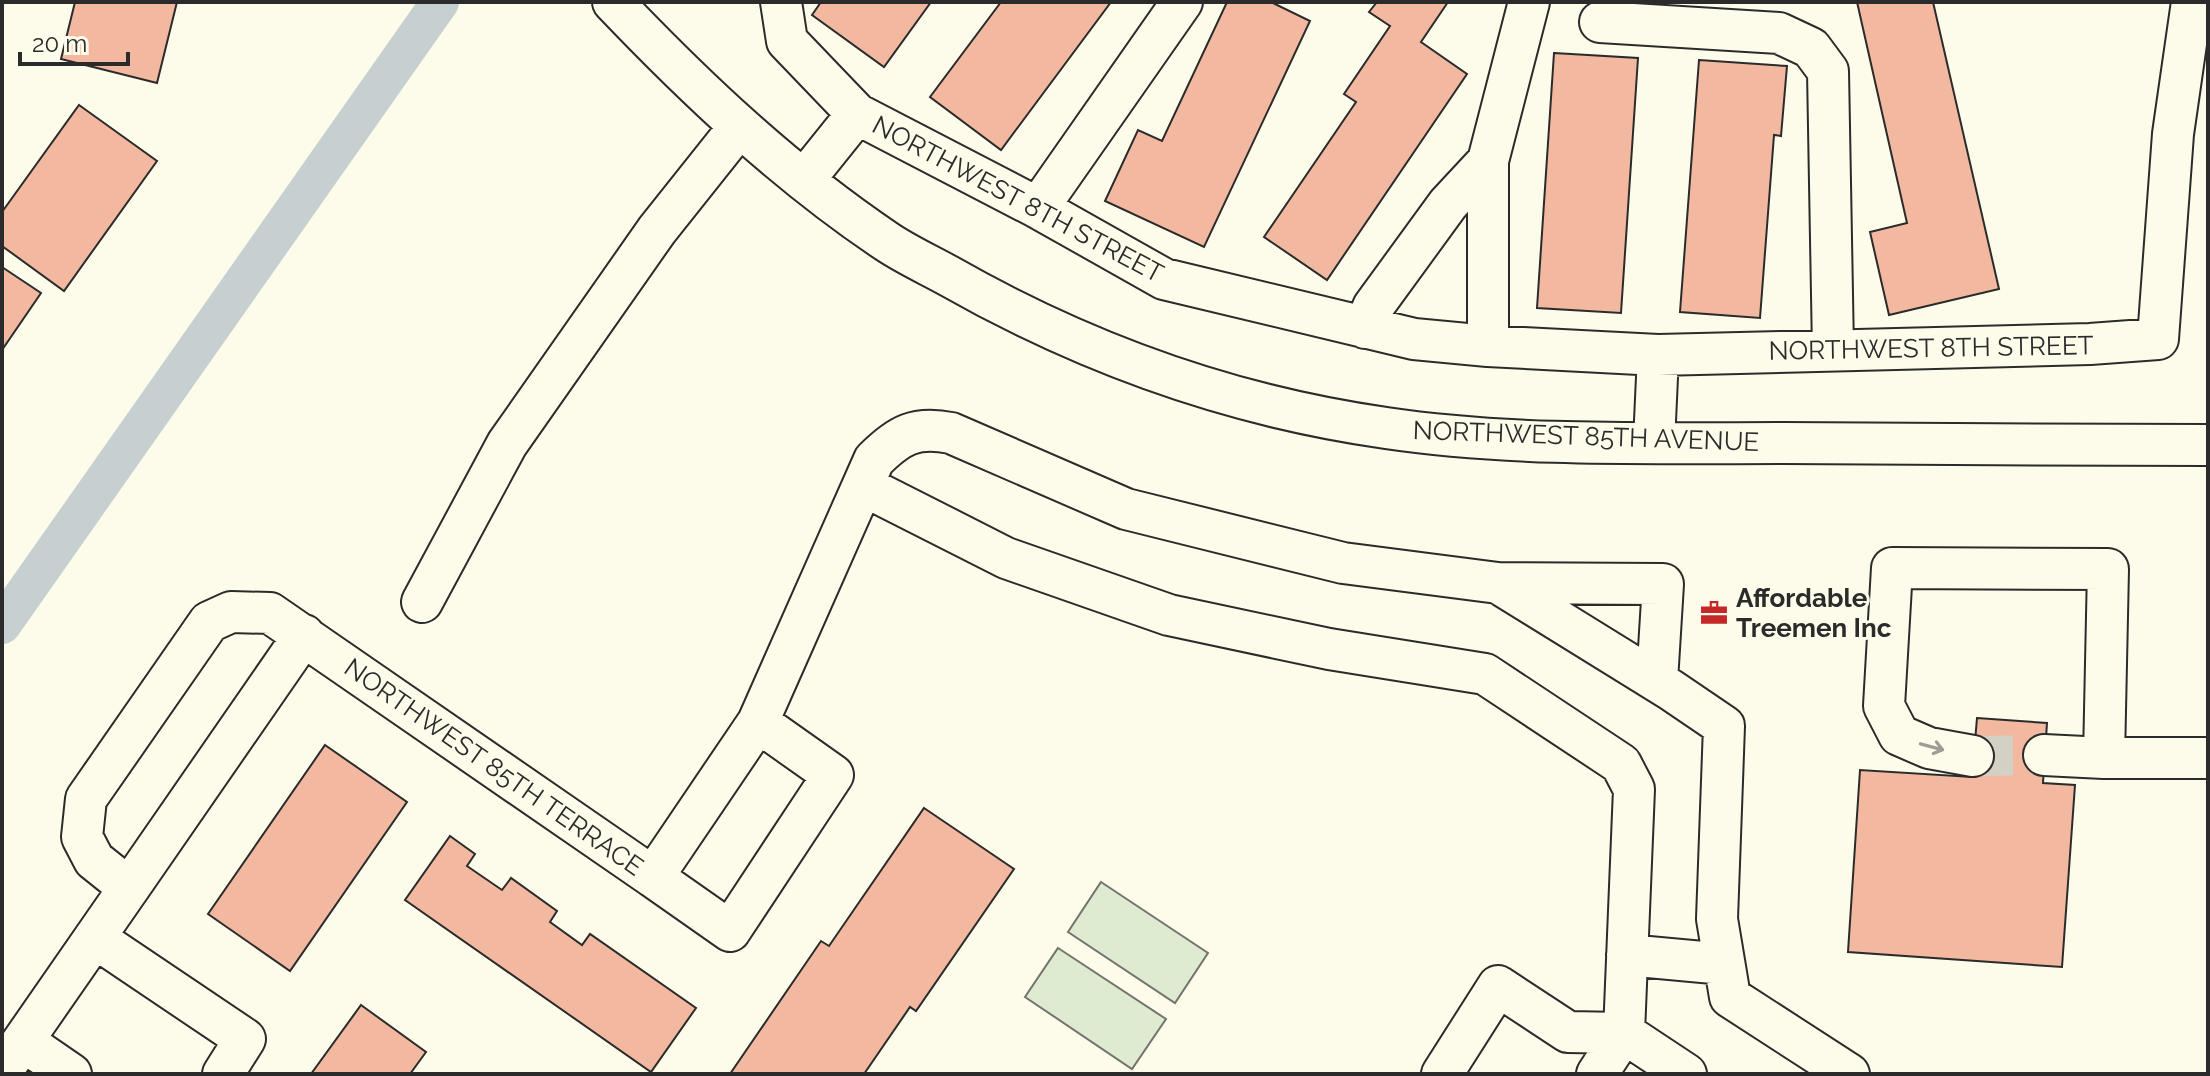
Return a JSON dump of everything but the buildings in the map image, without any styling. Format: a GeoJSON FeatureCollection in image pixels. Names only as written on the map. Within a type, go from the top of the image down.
{"type":"FeatureCollection","features":[{"type":"Feature","properties":{"kind":"street","name":"NORTHWEST 85TH AVENUE"},"geometry":{"type":"LineString","coordinates":[[613,2],[739,127],[888,242],[987,298],[1066,337],[1173,378],[1296,412],[1386,428],[1475,437],[1654,443],[2208,445]]}},
{"type":"Feature","properties":{"kind":"street","name":"NORTHWEST 8TH STREET"},"geometry":{"type":"LineString","coordinates":[[781,2],[787,41],[857,114],[1038,208],[1164,279],[1414,339],[1658,355],[2090,344],[2158,339],[2173,134],[2192,2]]}},
{"type":"Feature","properties":{"kind":"street"},"geometry":{"type":"LineString","coordinates":[[1038,208],[1182,2]]}},
{"type":"Feature","properties":{"kind":"street"},"geometry":{"type":"LineString","coordinates":[[1488,346],[1488,161],[1529,2]]}},
{"type":"Feature","properties":{"kind":"street"},"geometry":{"type":"LineString","coordinates":[[1600,22],[1779,33],[1811,48],[1828,71],[1833,350]]}},
{"type":"Feature","properties":{"kind":"street"},"geometry":{"type":"LineString","coordinates":[[804,180],[857,114]]}},
{"type":"Feature","properties":{"kind":"street"},"geometry":{"type":"LineString","coordinates":[[422,602],[507,444],[657,230],[739,127]]}},
{"type":"Feature","properties":{"kind":"street"},"geometry":{"type":"LineString","coordinates":[[1365,328],[1373,307],[1448,204],[1488,161]]}},
{"type":"Feature","properties":{"kind":"street"},"geometry":{"type":"LineString","coordinates":[[1654,443],[1658,355]]}},
{"type":"Feature","properties":{"kind":"street","name":"NORTHWEST 85TH TERRACE"},"geometry":{"type":"LineString","coordinates":[[129,888],[94,860],[82,837],[86,799],[209,622],[231,612],[270,613],[653,877],[758,722],[874,460],[894,440],[927,429],[951,433],[1126,509],[1343,563],[1498,583],[1724,726],[1717,919],[1730,997],[1849,1074]]}},
{"type":"Feature","properties":{"kind":"street"},"geometry":{"type":"LineString","coordinates":[[864,486],[1006,558],[1169,615],[1329,649],[1485,674],[1621,764],[1634,789],[1624,1033],[1597,1074]]}},
{"type":"Feature","properties":{"kind":"street"},"geometry":{"type":"LineString","coordinates":[[1973,756],[1929,748],[1899,735],[1884,706],[1892,568],[2108,569],[2104,758]]}},
{"type":"Feature","properties":{"kind":"street"},"geometry":{"type":"LineString","coordinates":[[1498,583],[1663,584],[1657,681]]}},
{"type":"Feature","properties":{"kind":"street"},"geometry":{"type":"LineString","coordinates":[[71,1074],[12,1056],[304,635]]}},
{"type":"Feature","properties":{"kind":"street"},"geometry":{"type":"LineString","coordinates":[[653,877],[730,931],[833,775],[758,722]]}},
{"type":"Feature","properties":{"kind":"street"},"geometry":{"type":"LineString","coordinates":[[2044,755],[2208,758]]}},
{"type":"Feature","properties":{"kind":"street"},"geometry":{"type":"LineString","coordinates":[[95,938],[245,1039],[223,1074]]}},
{"type":"Feature","properties":{"kind":"street"},"geometry":{"type":"LineString","coordinates":[[1627,955],[1724,964]]}},
{"type":"Feature","properties":{"kind":"street"},"geometry":{"type":"LineString","coordinates":[[1442,1074],[1498,986],[1568,1032],[1624,1033],[1686,1074]]}},
{"type":"Feature","properties":{"kind":"green space"},"geometry":{"type":"Polygon","coordinates":[[[1101,882],[1208,953],[1175,1003],[1068,932],[1101,882]]]}},
{"type":"Feature","properties":{"kind":"green space"},"geometry":{"type":"Polygon","coordinates":[[[1058,948],[1166,1019],[1132,1069],[1025,997],[1058,948]]]}},
{"type":"Feature","properties":{"kind":"waterway"},"geometry":{"type":"LineString","coordinates":[[2,625],[440,2]]}},
{"type":"Feature","properties":{"kind":"tunnel"},"geometry":{"type":"LineString","coordinates":[[1973,756],[2044,755]]}},
{"type":"Feature","properties":{"kind":"place","name":"Affordable Treemen Inc"},"geometry":{"type":"Point","coordinates":[1714,613]}}]}
